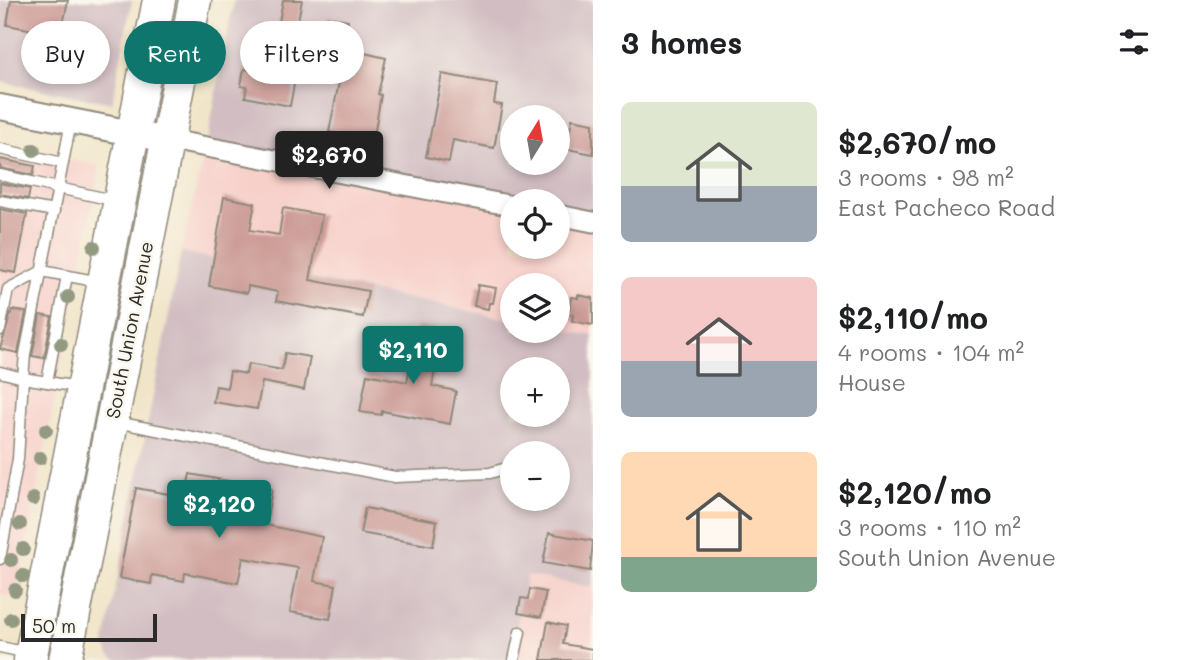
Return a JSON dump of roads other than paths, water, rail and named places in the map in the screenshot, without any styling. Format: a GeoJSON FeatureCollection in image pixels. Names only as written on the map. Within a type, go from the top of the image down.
{"type":"FeatureCollection","features":[{"type":"Feature","properties":{"kind":"main road","name":"South Union Avenue"},"geometry":{"type":"LineString","coordinates":[[65,660],[112,421],[151,136],[159,0]]}},
{"type":"Feature","properties":{"kind":"main road","name":"South Union Avenue"},"geometry":{"type":"LineString","coordinates":[[39,658],[72,447],[121,201],[151,136],[195,0]]}},
{"type":"Feature","properties":{"kind":"street"},"geometry":{"type":"LineString","coordinates":[[0,107],[500,203]]}},
{"type":"Feature","properties":{"kind":"street"},"geometry":{"type":"LineString","coordinates":[[570,217],[593,222]]}},
{"type":"Feature","properties":{"kind":"lane"},"geometry":{"type":"LineString","coordinates":[[0,559],[18,459],[25,354],[71,121]]}},
{"type":"Feature","properties":{"kind":"lane"},"geometry":{"type":"LineString","coordinates":[[0,149],[63,163]]}},
{"type":"Feature","properties":{"kind":"lane"},"geometry":{"type":"LineString","coordinates":[[0,175],[121,201]]}},
{"type":"Feature","properties":{"kind":"lane"},"geometry":{"type":"LineString","coordinates":[[0,201],[54,211]]}},
{"type":"Feature","properties":{"kind":"lane"},"geometry":{"type":"LineString","coordinates":[[0,330],[8,289],[42,271],[104,283]]}},
{"type":"Feature","properties":{"kind":"lane"},"geometry":{"type":"LineString","coordinates":[[47,382],[67,276]]}},
{"type":"Feature","properties":{"kind":"lane"},"geometry":{"type":"LineString","coordinates":[[0,372],[83,388]]}},
{"type":"Feature","properties":{"kind":"lane"},"geometry":{"type":"LineString","coordinates":[[112,421],[395,477],[490,473],[500,470]]}},
{"type":"Feature","properties":{"kind":"lane"},"geometry":{"type":"LineString","coordinates":[[514,660],[520,632]]}},
{"type":"Feature","properties":{"kind":"lane"},"geometry":{"type":"LineString","coordinates":[[0,647],[39,658]]}}]}
